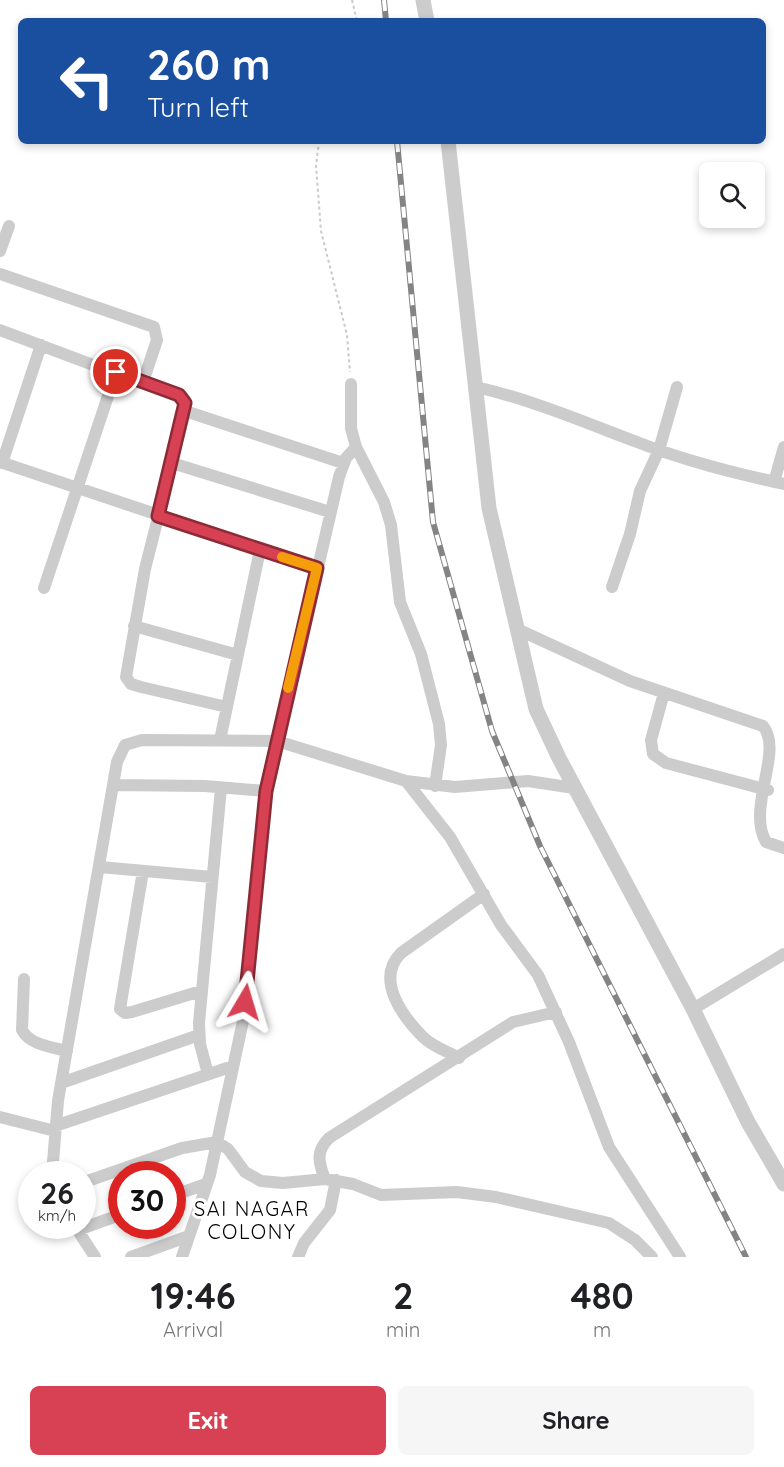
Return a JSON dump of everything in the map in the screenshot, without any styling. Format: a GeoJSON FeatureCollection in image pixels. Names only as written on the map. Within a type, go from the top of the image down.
{"type":"FeatureCollection","features":[{"type":"Feature","properties":{"kind":"street"},"geometry":{"type":"LineString","coordinates":[[423,0],[426,18]]}},
{"type":"Feature","properties":{"kind":"street"},"geometry":{"type":"LineString","coordinates":[[448,144],[489,508],[536,709],[574,788],[693,1008],[748,1122],[784,1184]]}},
{"type":"Feature","properties":{"kind":"street"},"geometry":{"type":"LineString","coordinates":[[0,251],[9,226]]}},
{"type":"Feature","properties":{"kind":"street"},"geometry":{"type":"LineString","coordinates":[[0,274],[154,327],[157,339],[143,382]]}},
{"type":"Feature","properties":{"kind":"street"},"geometry":{"type":"LineString","coordinates":[[0,330],[179,395],[185,403],[134,626],[126,677],[131,684],[227,707]]}},
{"type":"Feature","properties":{"kind":"street"},"geometry":{"type":"LineString","coordinates":[[41,345],[1,463],[317,568]]}},
{"type":"Feature","properties":{"kind":"street"},"geometry":{"type":"LineString","coordinates":[[44,588],[116,372]]}},
{"type":"Feature","properties":{"kind":"street"},"geometry":{"type":"LineString","coordinates":[[351,384],[351,428],[356,447],[384,502],[391,525],[400,602],[421,654],[436,709],[441,745],[435,786]]}},
{"type":"Feature","properties":{"kind":"street"},"geometry":{"type":"LineString","coordinates":[[476,387],[545,406],[659,450],[722,470],[779,483],[784,447]]}},
{"type":"Feature","properties":{"kind":"street"},"geometry":{"type":"LineString","coordinates":[[612,587],[630,534],[640,491],[659,450],[677,387]]}},
{"type":"Feature","properties":{"kind":"street"},"geometry":{"type":"LineString","coordinates":[[185,411],[343,463]]}},
{"type":"Feature","properties":{"kind":"street"},"geometry":{"type":"LineString","coordinates":[[182,1257],[217,1142],[248,983],[266,791],[330,512],[343,463],[356,447]]}},
{"type":"Feature","properties":{"kind":"street"},"geometry":{"type":"LineString","coordinates":[[171,463],[330,512]]}},
{"type":"Feature","properties":{"kind":"street"},"geometry":{"type":"LineString","coordinates":[[220,740],[260,550]]}},
{"type":"Feature","properties":{"kind":"street"},"geometry":{"type":"LineString","coordinates":[[134,626],[238,655]]}},
{"type":"Feature","properties":{"kind":"street"},"geometry":{"type":"LineString","coordinates":[[517,629],[630,681],[763,726],[770,731],[777,746],[760,825],[761,834],[766,842],[784,848]]}},
{"type":"Feature","properties":{"kind":"street"},"geometry":{"type":"LineString","coordinates":[[664,693],[651,740],[653,754],[666,763],[768,790]]}},
{"type":"Feature","properties":{"kind":"street"},"geometry":{"type":"LineString","coordinates":[[53,1161],[66,1051],[113,785],[119,754],[125,745],[135,740],[277,741],[406,781],[435,786],[479,786],[519,781],[574,788]]}},
{"type":"Feature","properties":{"kind":"street"},"geometry":{"type":"LineString","coordinates":[[406,781],[450,837],[514,945],[538,975],[556,1012],[609,1148],[680,1257]]}},
{"type":"Feature","properties":{"kind":"street"},"geometry":{"type":"LineString","coordinates":[[113,785],[266,791]]}},
{"type":"Feature","properties":{"kind":"street"},"geometry":{"type":"LineString","coordinates":[[208,1074],[199,1035],[201,991],[221,788]]}},
{"type":"Feature","properties":{"kind":"street"},"geometry":{"type":"LineString","coordinates":[[100,867],[212,877]]}},
{"type":"Feature","properties":{"kind":"street"},"geometry":{"type":"LineString","coordinates":[[143,871],[120,1009],[124,1013],[132,1012],[201,991]]}},
{"type":"Feature","properties":{"kind":"street"},"geometry":{"type":"LineString","coordinates":[[459,1058],[423,1037],[408,1019],[391,991],[391,974],[395,959],[401,952],[484,894]]}},
{"type":"Feature","properties":{"kind":"street"},"geometry":{"type":"LineString","coordinates":[[693,1008],[784,954]]}},
{"type":"Feature","properties":{"kind":"street"},"geometry":{"type":"LineString","coordinates":[[24,979],[22,1030],[24,1034],[31,1040],[66,1051]]}},
{"type":"Feature","properties":{"kind":"street"},"geometry":{"type":"LineString","coordinates":[[298,1257],[304,1243],[330,1210],[331,1180],[319,1165],[319,1154],[329,1138],[513,1022],[556,1012]]}},
{"type":"Feature","properties":{"kind":"street"},"geometry":{"type":"LineString","coordinates":[[61,1083],[199,1035]]}},
{"type":"Feature","properties":{"kind":"street"},"geometry":{"type":"LineString","coordinates":[[0,1117],[55,1128],[233,1066]]}},
{"type":"Feature","properties":{"kind":"street"},"geometry":{"type":"LineString","coordinates":[[96,1178],[182,1148],[217,1142],[228,1149],[245,1172],[261,1181],[283,1183],[331,1180],[381,1195],[458,1192],[496,1197],[609,1224],[635,1240],[652,1257]]}},
{"type":"Feature","properties":{"kind":"street"},"geometry":{"type":"LineString","coordinates":[[186,1191],[206,1184]]}},
{"type":"Feature","properties":{"kind":"street"},"geometry":{"type":"LineString","coordinates":[[131,1257],[189,1236]]}},
{"type":"Feature","properties":{"kind":"street"},"geometry":{"type":"LineString","coordinates":[[84,1239],[95,1257]]}},
{"type":"Feature","properties":{"kind":"path"},"geometry":{"type":"LineString","coordinates":[[352,0],[356,18]]}},
{"type":"Feature","properties":{"kind":"path"},"geometry":{"type":"LineString","coordinates":[[319,144],[316,166],[321,231],[347,335],[351,384]]}},
{"type":"Feature","properties":{"kind":"railway"},"geometry":{"type":"LineString","coordinates":[[384,0],[386,18]]}},
{"type":"Feature","properties":{"kind":"railway"},"geometry":{"type":"LineString","coordinates":[[397,144],[433,522],[492,731],[540,846],[746,1257]]}},
{"type":"Feature","properties":{"kind":"slow traffic"},"geometry":{"type":"LineString","coordinates":[[282,557],[317,568],[288,688]]}},
{"type":"Feature","properties":{"kind":"district","name":"SAI NAGAR COLONY"},"geometry":{"type":"Point","coordinates":[252,1220]}},
{"type":"Feature","properties":{"kind":"route"},"geometry":{"type":"LineString","coordinates":[[116,372],[179,395],[184,399],[185,411],[158,516],[317,568],[266,791],[245,1002]]}}]}
